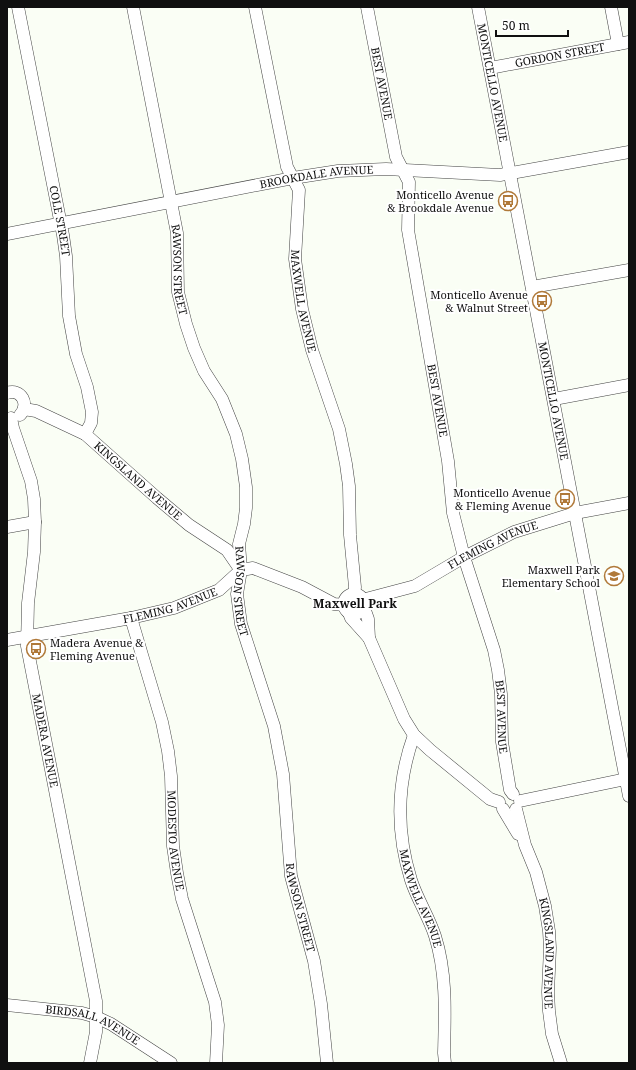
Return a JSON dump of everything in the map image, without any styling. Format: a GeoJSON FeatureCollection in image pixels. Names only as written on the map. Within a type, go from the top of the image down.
{"type":"FeatureCollection","features":[{"type":"Feature","properties":{"kind":"street","name":"COLE STREET"},"geometry":{"type":"LineString","coordinates":[[18,7],[66,256],[69,316],[76,354],[87,388],[92,412],[92,423],[85,434]]}},
{"type":"Feature","properties":{"kind":"street","name":"RAWSON STREET"},"geometry":{"type":"LineString","coordinates":[[133,7],[177,232],[178,292],[194,348],[204,371],[222,399],[236,434],[242,459],[246,487],[246,508],[244,524],[238,544],[241,570],[237,594],[241,624],[274,726],[283,774],[291,876],[314,961],[321,1004],[327,1063]]}},
{"type":"Feature","properties":{"kind":"street","name":"MAXWELL AVENUE"},"geometry":{"type":"LineString","coordinates":[[255,7],[288,167],[299,190],[294,259],[302,309],[312,350],[339,429],[346,464],[349,486],[350,535],[355,587],[360,600]]}},
{"type":"Feature","properties":{"kind":"street","name":"BEST AVENUE"},"geometry":{"type":"LineString","coordinates":[[367,7],[396,157],[409,182],[408,230],[448,461],[453,513],[464,557],[494,650],[501,694],[502,742],[510,790],[516,801]]}},
{"type":"Feature","properties":{"kind":"street","name":"MONTICELLO AVENUE"},"geometry":{"type":"LineString","coordinates":[[478,7],[575,513],[626,756],[626,779],[629,796]]}},
{"type":"Feature","properties":{"kind":"street"},"geometry":{"type":"LineString","coordinates":[[611,7],[623,43]]}},
{"type":"Feature","properties":{"kind":"street","name":"GORDON STREET"},"geometry":{"type":"LineString","coordinates":[[490,68],[623,43]]}},
{"type":"Feature","properties":{"kind":"street","name":"BROOKDALE AVENUE"},"geometry":{"type":"LineString","coordinates":[[7,234],[293,178],[351,170],[386,169],[500,175],[629,152]]}},
{"type":"Feature","properties":{"kind":"street"},"geometry":{"type":"LineString","coordinates":[[532,287],[629,270]]}},
{"type":"Feature","properties":{"kind":"street"},"geometry":{"type":"LineString","coordinates":[[554,399],[629,385]]}},
{"type":"Feature","properties":{"kind":"street"},"geometry":{"type":"LineString","coordinates":[[9,417],[17,417],[22,414],[25,405],[21,395],[10,390]]}},
{"type":"Feature","properties":{"kind":"street","name":"KINGSLAND AVENUE"},"geometry":{"type":"LineString","coordinates":[[24,409],[36,411],[85,434],[157,498],[190,525],[227,550],[241,570]]}},
{"type":"Feature","properties":{"kind":"street","name":"MADERA AVENUE"},"geometry":{"type":"LineString","coordinates":[[9,417],[31,481],[35,522],[34,552],[28,603],[27,646],[96,1001],[96,1032],[90,1063]]}},
{"type":"Feature","properties":{"kind":"street","name":"FLEMING AVENUE"},"geometry":{"type":"LineString","coordinates":[[360,600],[415,586],[464,557],[514,532],[575,513],[629,503]]}},
{"type":"Feature","properties":{"kind":"street"},"geometry":{"type":"LineString","coordinates":[[7,527],[35,522]]}},
{"type":"Feature","properties":{"kind":"street"},"geometry":{"type":"LineString","coordinates":[[241,570],[253,568],[302,587],[334,604],[357,614],[361,611],[360,600],[350,596],[346,598],[346,609]]}},
{"type":"Feature","properties":{"kind":"street","name":"FLEMING AVENUE"},"geometry":{"type":"LineString","coordinates":[[7,640],[131,618],[174,608],[219,590],[241,570]]}},
{"type":"Feature","properties":{"kind":"street","name":"KINGSLAND AVENUE"},"geometry":{"type":"LineString","coordinates":[[360,600],[368,619],[369,638]]}},
{"type":"Feature","properties":{"kind":"street","name":"KINGSLAND AVENUE"},"geometry":{"type":"LineString","coordinates":[[346,609],[369,638],[404,719],[414,735],[490,799],[501,805],[525,845],[536,872],[545,906],[550,948],[548,992],[549,1011],[552,1034],[561,1063]]}},
{"type":"Feature","properties":{"kind":"street","name":"MODESTO AVENUE"},"geometry":{"type":"LineString","coordinates":[[131,618],[162,722],[168,751],[171,776],[173,846],[177,873],[182,899],[215,1002],[218,1025],[216,1063]]}},
{"type":"Feature","properties":{"kind":"street","name":"MAXWELL AVENUE"},"geometry":{"type":"LineString","coordinates":[[414,735],[407,753],[402,776],[400,828],[403,851],[411,881],[435,935],[442,968],[445,992],[445,1063]]}},
{"type":"Feature","properties":{"kind":"street"},"geometry":{"type":"LineString","coordinates":[[501,805],[502,797],[516,801],[626,779]]}},
{"type":"Feature","properties":{"kind":"street","name":"KINGSLAND AVENUE"},"geometry":{"type":"LineString","coordinates":[[516,801],[525,845]]}},
{"type":"Feature","properties":{"kind":"street","name":"BIRDSALL AVENUE"},"geometry":{"type":"LineString","coordinates":[[7,1005],[82,1013],[96,1017],[111,1024],[171,1063]]}},
{"type":"Feature","properties":{"kind":"place","name":"Monticello Avenue & Brookdale Avenue"},"geometry":{"type":"Point","coordinates":[508,201]}},
{"type":"Feature","properties":{"kind":"place","name":"Monticello Avenue & Walnut Street"},"geometry":{"type":"Point","coordinates":[542,301]}},
{"type":"Feature","properties":{"kind":"place","name":"Monticello Avenue & Fleming Avenue"},"geometry":{"type":"Point","coordinates":[565,499]}},
{"type":"Feature","properties":{"kind":"place","name":"Maxwell Park Elementary School"},"geometry":{"type":"Point","coordinates":[614,576]}},
{"type":"Feature","properties":{"kind":"place","name":"Madera Avenue & Fleming Avenue"},"geometry":{"type":"Point","coordinates":[36,649]}},
{"type":"Feature","properties":{"kind":"district","name":"Maxwell Park"},"geometry":{"type":"Point","coordinates":[355,604]}}]}
